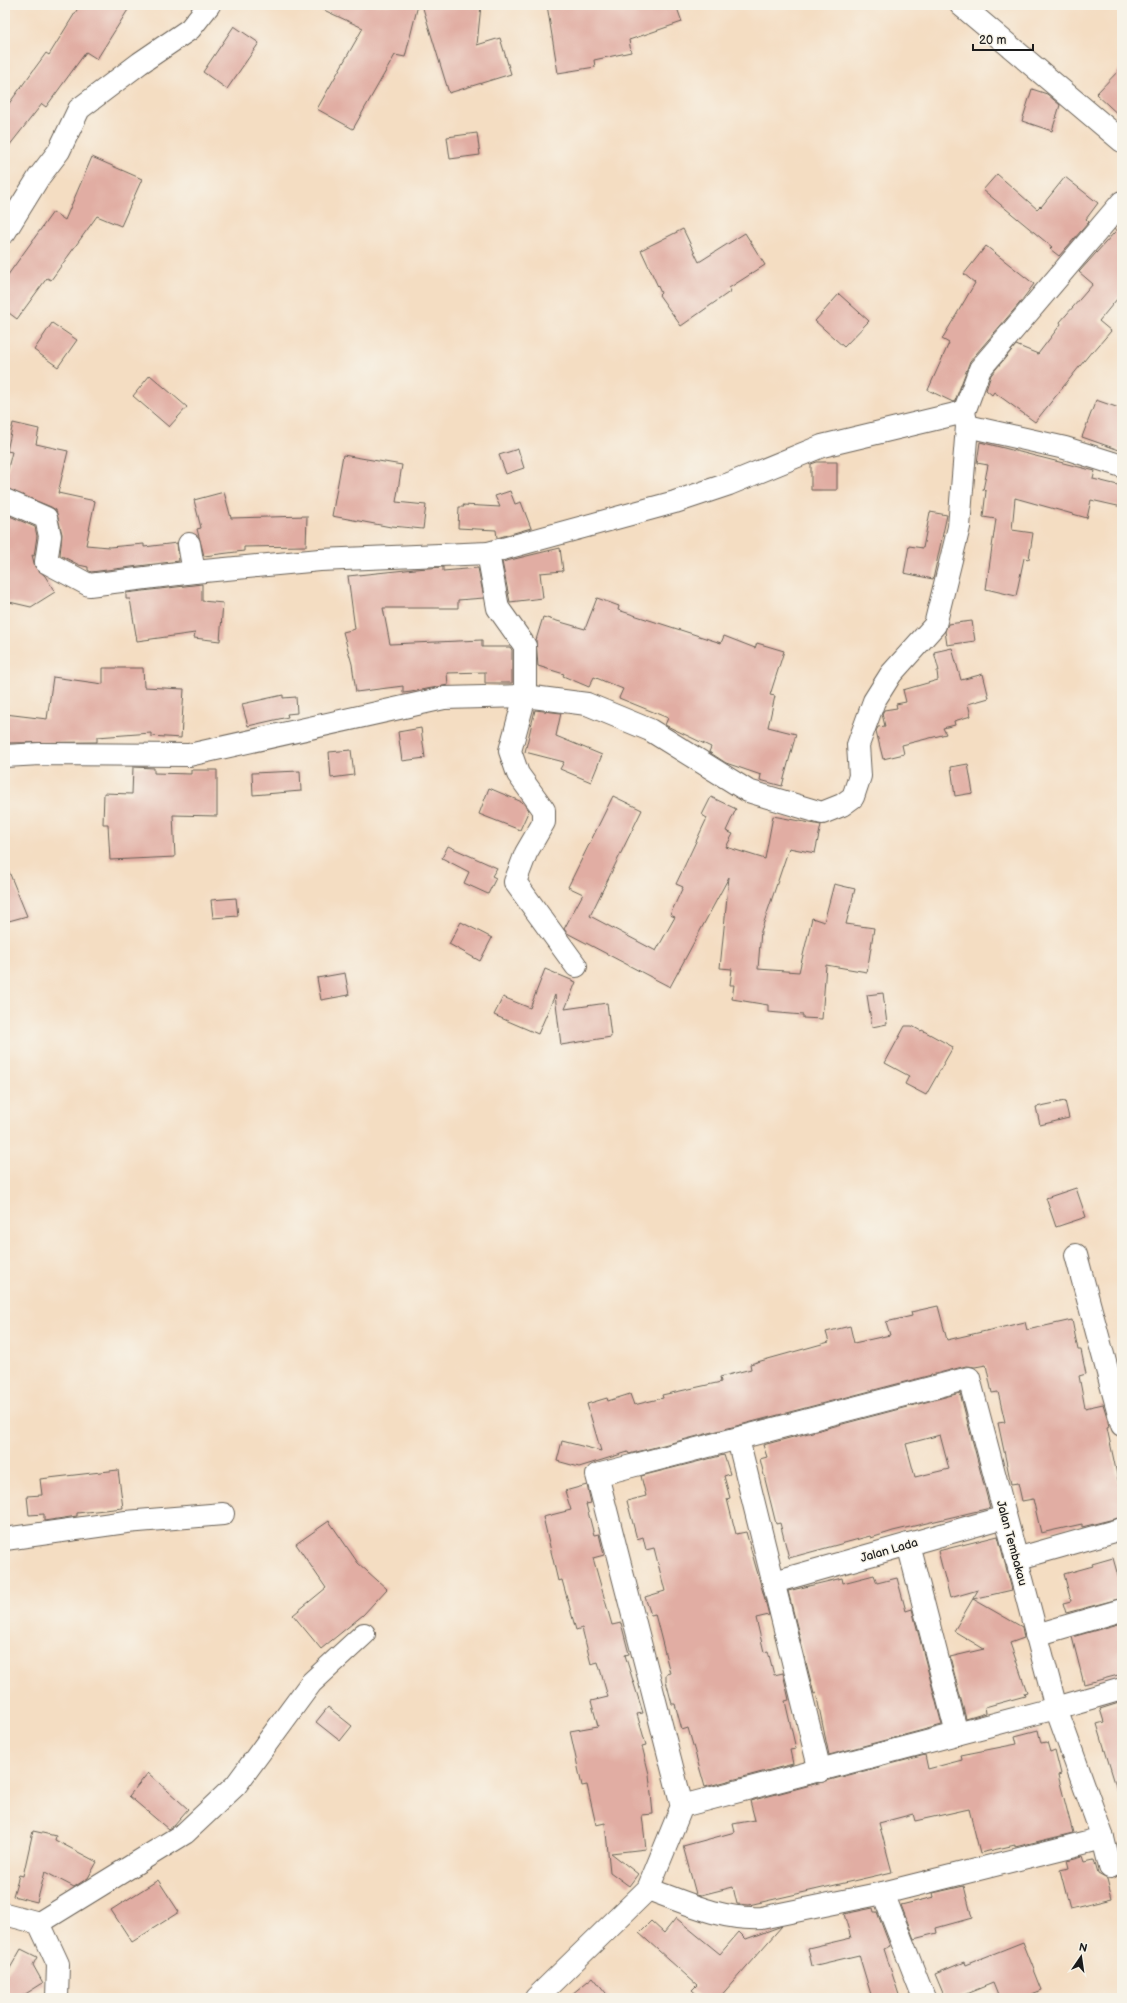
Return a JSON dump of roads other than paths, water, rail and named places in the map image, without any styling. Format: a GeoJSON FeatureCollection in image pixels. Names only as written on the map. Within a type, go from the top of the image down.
{"type":"FeatureCollection","features":[{"type":"Feature","properties":{"kind":"street"},"geometry":{"type":"LineString","coordinates":[[5,232],[39,178],[59,151],[79,109],[190,29],[209,5]]}},
{"type":"Feature","properties":{"kind":"street"},"geometry":{"type":"LineString","coordinates":[[961,5],[1122,141]]}},
{"type":"Feature","properties":{"kind":"street"},"geometry":{"type":"LineString","coordinates":[[5,756],[40,754],[189,754],[444,698],[524,696],[586,704],[650,730],[748,791],[822,813],[842,805],[853,797],[860,776],[858,745],[874,701],[891,674],[935,625],[959,527],[966,419],[980,369],[1122,202]]}},
{"type":"Feature","properties":{"kind":"street"},"geometry":{"type":"LineString","coordinates":[[5,500],[46,518],[50,536],[46,562],[88,585],[194,572],[320,560],[488,553],[675,502],[729,484],[822,446],[966,419],[1122,466]]}},
{"type":"Feature","properties":{"kind":"street"},"geometry":{"type":"LineString","coordinates":[[189,544],[194,572]]}},
{"type":"Feature","properties":{"kind":"street"},"geometry":{"type":"LineString","coordinates":[[488,553],[498,608],[525,646],[524,696],[510,751],[518,774],[544,810],[544,822],[526,853],[515,882],[576,966]]}},
{"type":"Feature","properties":{"kind":"street"},"geometry":{"type":"LineString","coordinates":[[1076,1254],[1122,1425]]}},
{"type":"Feature","properties":{"kind":"street","name":"Jalan Tembakau"},"geometry":{"type":"LineString","coordinates":[[738,1439],[969,1378],[1056,1708],[1103,1838],[1110,1867]]}},
{"type":"Feature","properties":{"kind":"street"},"geometry":{"type":"LineString","coordinates":[[536,1998],[648,1889],[682,1806],[596,1475],[738,1439],[820,1771]]}},
{"type":"Feature","properties":{"kind":"street"},"geometry":{"type":"LineString","coordinates":[[5,1539],[126,1522],[223,1514]]}},
{"type":"Feature","properties":{"kind":"street","name":"Jalan Lada"},"geometry":{"type":"LineString","coordinates":[[774,1582],[1005,1517]]}},
{"type":"Feature","properties":{"kind":"street"},"geometry":{"type":"LineString","coordinates":[[1016,1559],[1122,1528]]}},
{"type":"Feature","properties":{"kind":"street"},"geometry":{"type":"LineString","coordinates":[[908,1544],[957,1734]]}},
{"type":"Feature","properties":{"kind":"street"},"geometry":{"type":"LineString","coordinates":[[1036,1634],[1122,1610]]}},
{"type":"Feature","properties":{"kind":"street"},"geometry":{"type":"LineString","coordinates":[[5,1914],[40,1923],[185,1833],[236,1785],[311,1683],[364,1634]]}},
{"type":"Feature","properties":{"kind":"street"},"geometry":{"type":"LineString","coordinates":[[682,1806],[820,1771],[1122,1689]]}},
{"type":"Feature","properties":{"kind":"street"},"geometry":{"type":"LineString","coordinates":[[648,1889],[724,1916],[743,1919],[761,1918],[883,1893],[1103,1838]]}},
{"type":"Feature","properties":{"kind":"street"},"geometry":{"type":"LineString","coordinates":[[883,1893],[924,1998]]}},
{"type":"Feature","properties":{"kind":"street"},"geometry":{"type":"LineString","coordinates":[[40,1923],[58,1964],[57,1998]]}}]}
